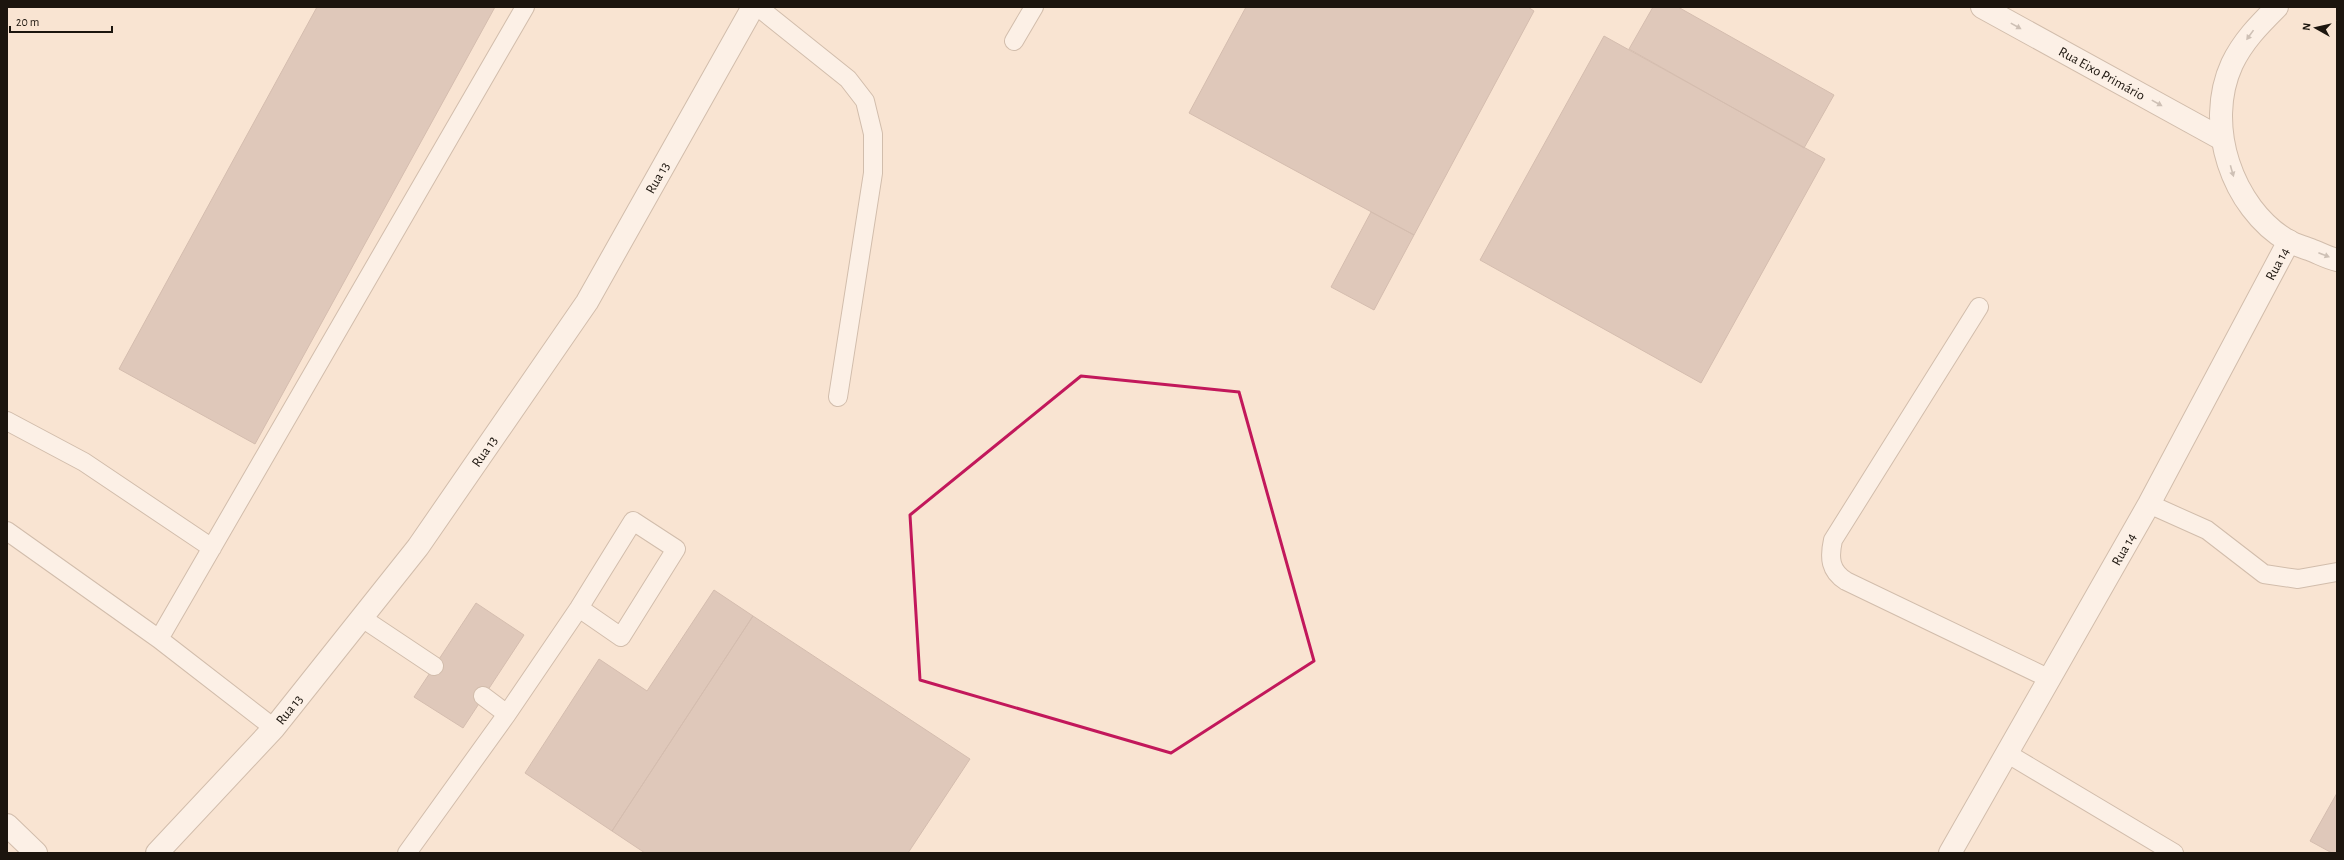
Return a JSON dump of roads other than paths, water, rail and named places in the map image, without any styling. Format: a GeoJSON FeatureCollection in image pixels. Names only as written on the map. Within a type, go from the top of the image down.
{"type":"FeatureCollection","features":[{"type":"Feature","properties":{"kind":"street","name":"Rua 13"},"geometry":{"type":"LineString","coordinates":[[157,853],[274,728],[418,547],[587,302],[753,7]]}},
{"type":"Feature","properties":{"kind":"street","name":"Rua Eixo Primário"},"geometry":{"type":"LineString","coordinates":[[1982,7],[2222,139]]}},
{"type":"Feature","properties":{"kind":"street"},"geometry":{"type":"LineString","coordinates":[[2277,7],[2250,33],[2232,65],[2222,102],[2222,139],[2234,179],[2256,214],[2288,241],[2337,260]]}},
{"type":"Feature","properties":{"kind":"street","name":"Rua 14"},"geometry":{"type":"LineString","coordinates":[[1950,853],[2008,754],[2149,504],[2288,241]]}},
{"type":"Feature","properties":{"kind":"street"},"geometry":{"type":"LineString","coordinates":[[7,825],[36,853]]}},
{"type":"Feature","properties":{"kind":"lane"},"geometry":{"type":"LineString","coordinates":[[159,639],[525,7]]}},
{"type":"Feature","properties":{"kind":"lane"},"geometry":{"type":"LineString","coordinates":[[758,7],[848,79],[865,101],[873,134],[873,173],[838,397]]}},
{"type":"Feature","properties":{"kind":"lane"},"geometry":{"type":"LineString","coordinates":[[1014,41],[1034,7]]}},
{"type":"Feature","properties":{"kind":"lane"},"geometry":{"type":"LineString","coordinates":[[1979,307],[1833,540],[1830,552],[1831,565],[1837,575],[1846,581],[2050,678]]}},
{"type":"Feature","properties":{"kind":"lane"},"geometry":{"type":"LineString","coordinates":[[7,421],[84,462],[212,548]]}},
{"type":"Feature","properties":{"kind":"lane"},"geometry":{"type":"LineString","coordinates":[[2149,504],[2207,530],[2264,574],[2298,579],[2337,572]]}},
{"type":"Feature","properties":{"kind":"lane"},"geometry":{"type":"LineString","coordinates":[[407,853],[507,714],[579,608],[633,521],[676,549],[621,637],[579,608]]}},
{"type":"Feature","properties":{"kind":"lane"},"geometry":{"type":"LineString","coordinates":[[7,531],[159,639],[274,728]]}},
{"type":"Feature","properties":{"kind":"lane"},"geometry":{"type":"LineString","coordinates":[[362,618],[434,666]]}},
{"type":"Feature","properties":{"kind":"lane"},"geometry":{"type":"LineString","coordinates":[[483,696],[507,714]]}},
{"type":"Feature","properties":{"kind":"lane"},"geometry":{"type":"LineString","coordinates":[[2008,754],[2173,853]]}}]}
